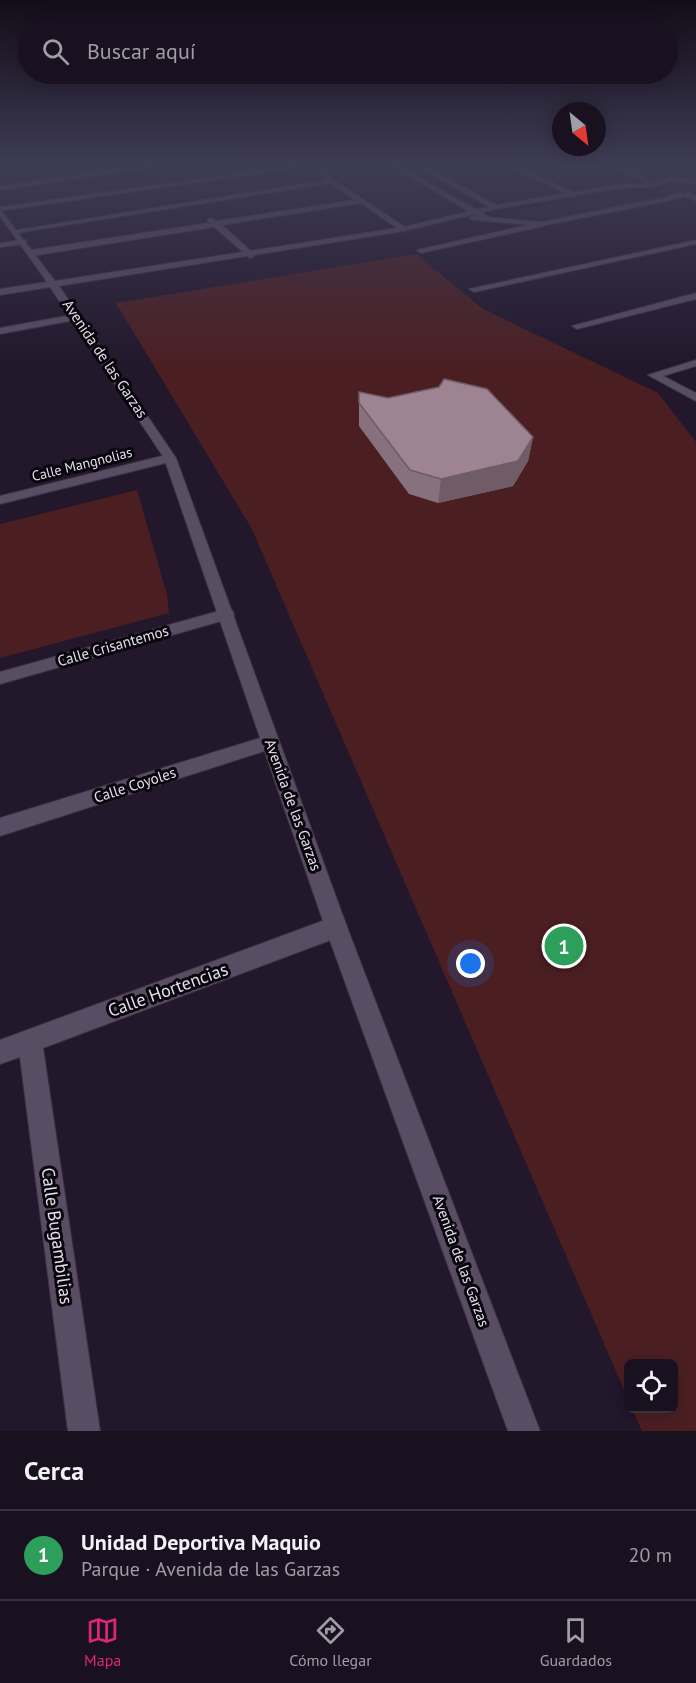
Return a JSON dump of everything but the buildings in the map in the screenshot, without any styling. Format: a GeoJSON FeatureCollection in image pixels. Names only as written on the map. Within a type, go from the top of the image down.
{"type":"FeatureCollection","features":[{"type":"Feature","properties":{"kind":"street","name":"Avenida de las Garzas"},"geometry":{"type":"LineString","coordinates":[[17,233],[77,317],[170,458],[336,927],[524,1431]]}},
{"type":"Feature","properties":{"kind":"street"},"geometry":{"type":"LineString","coordinates":[[31,253],[160,233]]}},
{"type":"Feature","properties":{"kind":"street"},"geometry":{"type":"LineString","coordinates":[[226,233],[250,255]]}},
{"type":"Feature","properties":{"kind":"street"},"geometry":{"type":"LineString","coordinates":[[0,292],[382,233]]}},
{"type":"Feature","properties":{"kind":"street"},"geometry":{"type":"LineString","coordinates":[[421,250],[500,233]]}},
{"type":"Feature","properties":{"kind":"street"},"geometry":{"type":"LineString","coordinates":[[0,245],[23,242]]}},
{"type":"Feature","properties":{"kind":"street"},"geometry":{"type":"LineString","coordinates":[[474,289],[696,242]]}},
{"type":"Feature","properties":{"kind":"street"},"geometry":{"type":"LineString","coordinates":[[577,326],[696,296]]}},
{"type":"Feature","properties":{"kind":"street"},"geometry":{"type":"LineString","coordinates":[[0,331],[77,317]]}},
{"type":"Feature","properties":{"kind":"street"},"geometry":{"type":"LineString","coordinates":[[696,363],[653,375],[696,398]]}},
{"type":"Feature","properties":{"kind":"street","name":"Calle Mangnolias"},"geometry":{"type":"LineString","coordinates":[[2,495],[170,458]]}},
{"type":"Feature","properties":{"kind":"street","name":"Calle Crisantemos"},"geometry":{"type":"LineString","coordinates":[[0,678],[226,614]]}},
{"type":"Feature","properties":{"kind":"street","name":"Calle Coyoles"},"geometry":{"type":"LineString","coordinates":[[0,827],[270,742]]}},
{"type":"Feature","properties":{"kind":"street","name":"Calle Hortencias"},"geometry":{"type":"LineString","coordinates":[[0,1052],[336,927]]}},
{"type":"Feature","properties":{"kind":"street","name":"Calle Bugambilias"},"geometry":{"type":"LineString","coordinates":[[30,1041],[84,1431]]}},
{"type":"Feature","properties":{"kind":"shaded area"},"geometry":{"type":"Polygon","coordinates":[[[416,254],[483,309],[658,393],[696,442],[696,1431],[642,1431],[634,1413],[678,1413],[678,1359],[624,1359],[624,1390],[252,529],[116,303],[416,254]]]}},
{"type":"Feature","properties":{"kind":"shaded area"},"geometry":{"type":"Polygon","coordinates":[[[137,490],[167,595],[169,613],[0,658],[0,524],[137,490]]]}},
{"type":"Feature","properties":{"kind":"place","name":"Unidad Deportiva Maquio"},"geometry":{"type":"Point","coordinates":[564,946]}}]}
